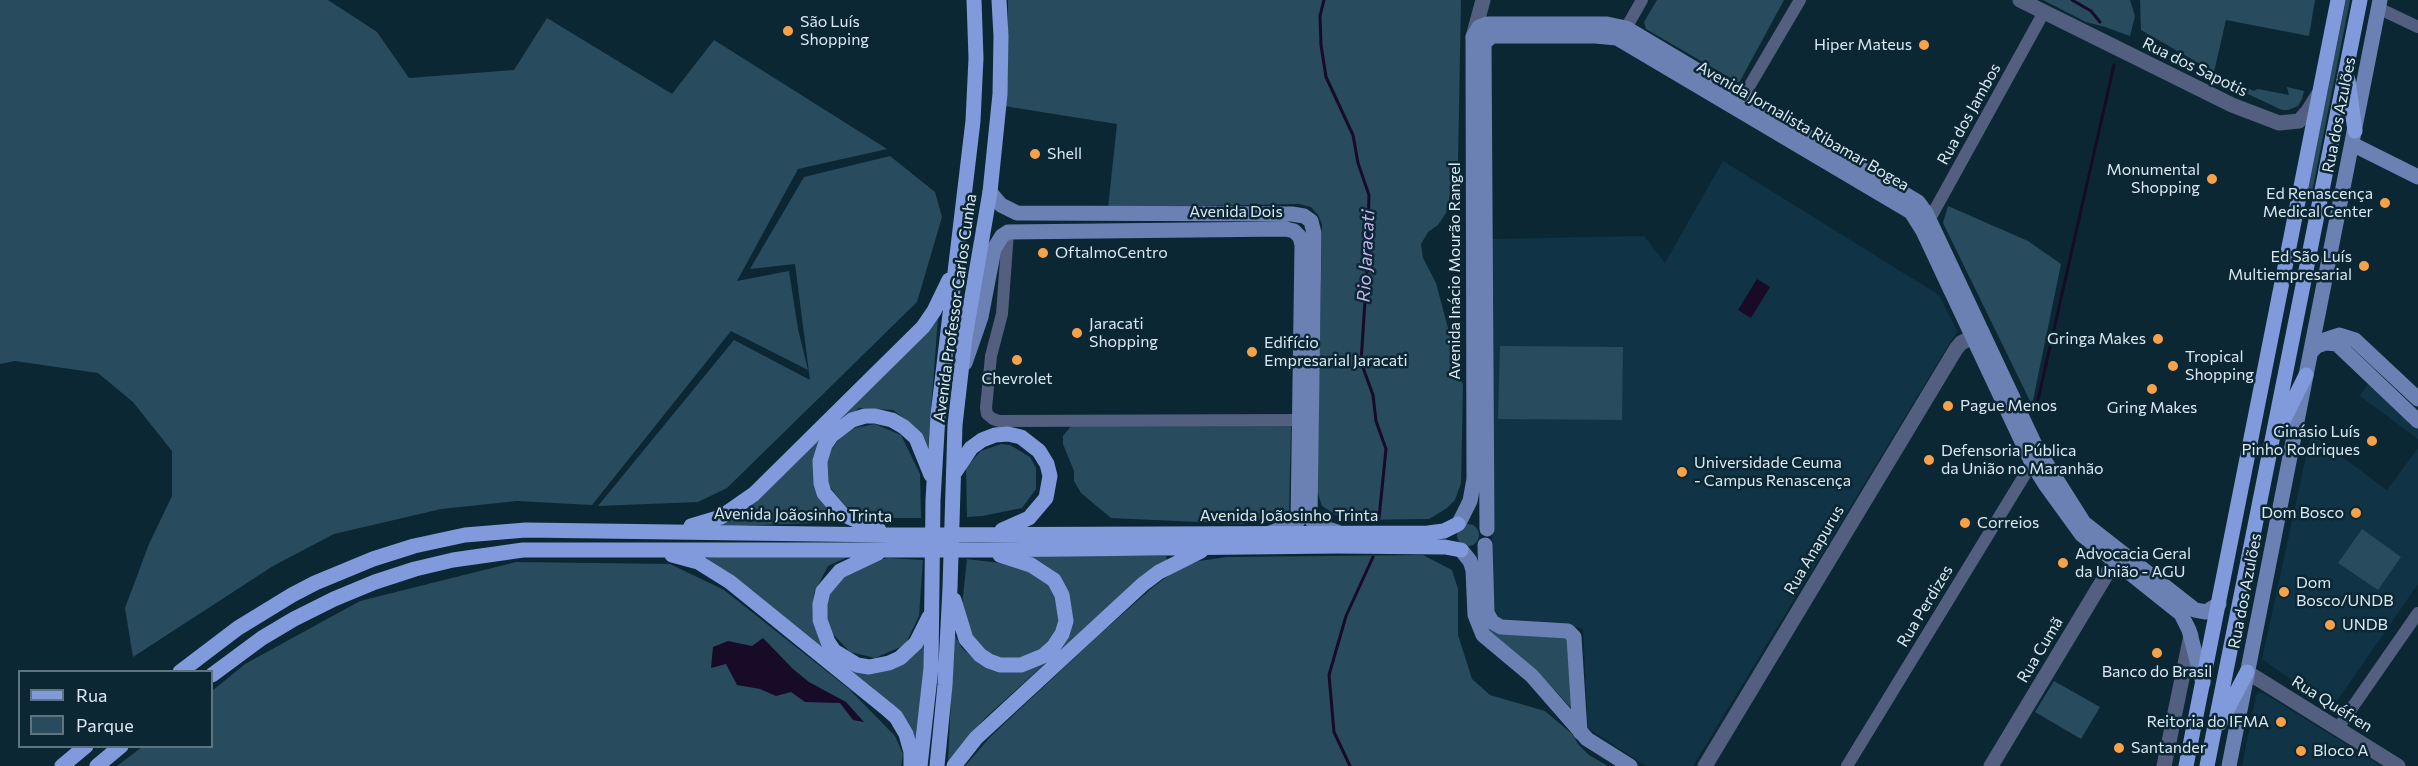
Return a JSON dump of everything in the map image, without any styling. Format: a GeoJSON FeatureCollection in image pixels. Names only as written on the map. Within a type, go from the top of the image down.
{"type":"FeatureCollection","features":[{"type":"Feature","properties":{"kind":"main road","name":"Avenida Professor Carlos Cunha"},"geometry":{"type":"LineString","coordinates":[[921,766],[931,668],[933,496],[942,369],[973,122],[976,58],[974,0]]}},
{"type":"Feature","properties":{"kind":"main road","name":"Avenida Professor Carlos Cunha"},"geometry":{"type":"LineString","coordinates":[[937,766],[945,685],[955,425],[960,377],[990,192],[1000,94],[999,0]]}},
{"type":"Feature","properties":{"kind":"main road"},"geometry":{"type":"LineString","coordinates":[[2186,766],[2338,0]]}},
{"type":"Feature","properties":{"kind":"main road"},"geometry":{"type":"LineString","coordinates":[[2207,766],[2360,0]]}},
{"type":"Feature","properties":{"kind":"main road","name":"Rua dos Azulões"},"geometry":{"type":"LineString","coordinates":[[2229,766],[2306,375],[2314,349],[2379,4]]}},
{"type":"Feature","properties":{"kind":"main road","name":"Avenida Jornalista Ribamar Bogea"},"geometry":{"type":"LineString","coordinates":[[1926,225],[1906,207],[1620,40],[1595,36],[1492,36],[1478,41],[1479,27],[1489,24],[1598,23],[1626,28],[1918,202],[1926,225],[1977,334],[2032,463],[2076,529],[2195,610],[2206,612],[2219,604]]}},
{"type":"Feature","properties":{"kind":"main road","name":"Avenida Inácio Mourão Rangel"},"geometry":{"type":"LineString","coordinates":[[1458,524],[1470,501],[1474,479],[1478,41]]}},
{"type":"Feature","properties":{"kind":"main road","name":"Avenida Inácio Mourão Rangel"},"geometry":{"type":"LineString","coordinates":[[1478,41],[1487,613],[1492,622],[1501,627],[1568,631],[1574,638],[1580,732]]}},
{"type":"Feature","properties":{"kind":"main road"},"geometry":{"type":"LineString","coordinates":[[2346,68],[2354,138],[2418,177]]}},
{"type":"Feature","properties":{"kind":"main road","name":"Avenida Dois"},"geometry":{"type":"LineString","coordinates":[[990,192],[1001,205],[1017,213],[1292,214],[1304,216],[1313,224],[1310,517],[1317,526],[1344,534]]}},
{"type":"Feature","properties":{"kind":"main road"},"geometry":{"type":"LineString","coordinates":[[1179,214],[1179,230]]}},
{"type":"Feature","properties":{"kind":"main road","name":"Avenida Dois"},"geometry":{"type":"LineString","coordinates":[[1008,232],[1286,229],[1294,231],[1300,237],[1302,245],[1298,521],[1267,534]]}},
{"type":"Feature","properties":{"kind":"main road"},"geometry":{"type":"LineString","coordinates":[[960,377],[978,327],[997,242],[1008,232]]}},
{"type":"Feature","properties":{"kind":"main road"},"geometry":{"type":"LineString","coordinates":[[983,245],[990,267]]}},
{"type":"Feature","properties":{"kind":"main road"},"geometry":{"type":"LineString","coordinates":[[660,532],[697,525],[722,517],[754,494],[923,327],[944,293],[957,258]]}},
{"type":"Feature","properties":{"kind":"main road","name":"Avenida Jornalista Ribamar Bogea"},"geometry":{"type":"LineString","coordinates":[[1977,334],[2036,447],[2084,523],[2178,611],[2191,636],[2203,683]]}},
{"type":"Feature","properties":{"kind":"main road"},"geometry":{"type":"LineString","coordinates":[[2314,349],[2334,336],[2344,335],[2355,340],[2418,399]]}},
{"type":"Feature","properties":{"kind":"main road"},"geometry":{"type":"LineString","coordinates":[[2314,349],[2330,342],[2337,344],[2418,421]]}},
{"type":"Feature","properties":{"kind":"main road"},"geometry":{"type":"LineString","coordinates":[[2271,446],[2306,375]]}},
{"type":"Feature","properties":{"kind":"main road"},"geometry":{"type":"LineString","coordinates":[[932,579],[927,624],[916,643],[900,658],[890,663],[869,667],[857,665],[834,651],[820,620],[823,591],[840,571],[890,542],[846,516],[827,499],[821,483],[820,461],[825,445],[832,435],[852,420],[865,416],[886,418],[898,423],[910,432],[921,446],[930,470],[933,496]]}},
{"type":"Feature","properties":{"kind":"main road"},"geometry":{"type":"LineString","coordinates":[[952,481],[958,466],[971,448],[995,435],[1014,435],[1028,441],[1040,451],[1047,464],[1050,476],[1048,491],[1043,503],[1034,514],[1012,528],[971,535]]}},
{"type":"Feature","properties":{"kind":"main road"},"geometry":{"type":"LineString","coordinates":[[1461,550],[1476,552],[1486,537],[1476,519],[1466,519],[1458,524],[1453,538],[1461,550],[1470,561],[1473,570],[1475,615],[1479,630],[1487,640],[1532,676],[1580,732],[1630,766]]}},
{"type":"Feature","properties":{"kind":"main road","name":"Avenida Joãosinho Trinta"},"geometry":{"type":"LineString","coordinates":[[213,674],[262,638],[334,599],[415,569],[490,553],[523,550],[890,542],[971,535],[1437,533],[1458,524]]}},
{"type":"Feature","properties":{"kind":"main road","name":"Avenida Joãosinho Trinta"},"geometry":{"type":"LineString","coordinates":[[183,670],[238,628],[292,595],[342,571],[414,546],[465,535],[526,530],[660,532],[890,542],[980,550],[1385,547],[1461,550]]}},
{"type":"Feature","properties":{"kind":"main road"},"geometry":{"type":"LineString","coordinates":[[642,548],[698,562],[717,572],[755,601],[896,717],[909,744],[911,766]]}},
{"type":"Feature","properties":{"kind":"main road"},"geometry":{"type":"LineString","coordinates":[[954,766],[976,738],[1143,584],[1178,562],[1208,548]]}},
{"type":"Feature","properties":{"kind":"main road"},"geometry":{"type":"LineString","coordinates":[[950,584],[966,639],[980,656],[1000,665],[1021,665],[1043,656],[1054,646],[1062,634],[1066,621],[1062,595],[1054,580],[1031,565],[980,550]]}},
{"type":"Feature","properties":{"kind":"main road"},"geometry":{"type":"LineString","coordinates":[[2212,739],[2247,672]]}},
{"type":"Feature","properties":{"kind":"main road"},"geometry":{"type":"LineString","coordinates":[[62,766],[85,748]]}},
{"type":"Feature","properties":{"kind":"main road"},"geometry":{"type":"LineString","coordinates":[[97,766],[120,748]]}},
{"type":"Feature","properties":{"kind":"street"},"geometry":{"type":"LineString","coordinates":[[1478,41],[1483,0]]}},
{"type":"Feature","properties":{"kind":"street"},"geometry":{"type":"LineString","coordinates":[[1626,28],[1642,0]]}},
{"type":"Feature","properties":{"kind":"street"},"geometry":{"type":"LineString","coordinates":[[1743,98],[1800,0]]}},
{"type":"Feature","properties":{"kind":"street","name":"Rua dos Sapotis"},"geometry":{"type":"LineString","coordinates":[[2020,0],[2248,113],[2278,123],[2296,122],[2308,111],[2320,89]]}},
{"type":"Feature","properties":{"kind":"street"},"geometry":{"type":"LineString","coordinates":[[2379,4],[2418,27]]}},
{"type":"Feature","properties":{"kind":"street","name":"Rua dos Jambos"},"geometry":{"type":"LineString","coordinates":[[1926,225],[2043,12]]}},
{"type":"Feature","properties":{"kind":"street"},"geometry":{"type":"LineString","coordinates":[[1008,232],[1002,314],[991,356],[986,408],[990,417],[995,420],[1300,420]]}},
{"type":"Feature","properties":{"kind":"street","name":"Rua Anapurus"},"geometry":{"type":"LineString","coordinates":[[1704,766],[1956,348],[1977,334]]}},
{"type":"Feature","properties":{"kind":"street","name":"Rua Perdizes"},"geometry":{"type":"LineString","coordinates":[[1847,766],[2032,463]]}},
{"type":"Feature","properties":{"kind":"street","name":"Rua Cumã"},"geometry":{"type":"LineString","coordinates":[[1991,766],[2118,556]]}},
{"type":"Feature","properties":{"kind":"street"},"geometry":{"type":"LineString","coordinates":[[2338,728],[2418,613]]}},
{"type":"Feature","properties":{"kind":"street"},"geometry":{"type":"LineString","coordinates":[[2164,766],[2191,636]]}},
{"type":"Feature","properties":{"kind":"street","name":"Rua Quéfren"},"geometry":{"type":"LineString","coordinates":[[2247,672],[2398,766]]}},
{"type":"Feature","properties":{"kind":"shaded area","name":"Universidade Ceuma - Campus Renascença"},"geometry":{"type":"Polygon","coordinates":[[[1723,161],[1939,295],[1957,331],[1693,766],[1646,766],[1588,728],[1583,628],[1504,623],[1492,613],[1491,239],[1644,236],[1665,263],[1723,161]]]}},
{"type":"Feature","properties":{"kind":"shaded area"},"geometry":{"type":"Polygon","coordinates":[[[1757,279],[1770,287],[1751,318],[1738,310],[1757,279]]]}},
{"type":"Feature","properties":{"kind":"shaded area"},"geometry":{"type":"Polygon","coordinates":[[[2369,382],[2418,428],[2418,439],[2360,396],[2369,382]]]}},
{"type":"Feature","properties":{"kind":"shaded area"},"geometry":{"type":"Polygon","coordinates":[[[2311,434],[2387,490],[2418,448],[2418,584],[2332,708],[2262,659],[2311,434]]]}},
{"type":"Feature","properties":{"kind":"shaded area"},"geometry":{"type":"Polygon","coordinates":[[[763,638],[793,669],[809,682],[846,702],[864,722],[853,720],[840,703],[805,702],[791,692],[776,696],[760,689],[737,685],[726,664],[711,668],[713,647],[728,641],[752,646],[763,638]]]}},
{"type":"Feature","properties":{"kind":"shaded area","name":"Reitoria do IFMA"},"geometry":{"type":"Polygon","coordinates":[[[2259,692],[2381,766],[2242,766],[2256,696],[2259,692]]]}},
{"type":"Feature","properties":{"kind":"green space"},"geometry":{"type":"Polygon","coordinates":[[[0,0],[328,0],[377,32],[409,78],[514,70],[547,18],[672,94],[714,40],[887,149],[798,169],[737,281],[789,271],[798,329],[808,370],[731,331],[592,505],[517,501],[441,509],[334,534],[273,566],[133,657],[125,608],[149,544],[172,496],[172,451],[133,402],[98,373],[15,361],[0,364],[0,0]]]}},
{"type":"Feature","properties":{"kind":"green space"},"geometry":{"type":"Polygon","coordinates":[[[1008,0],[1461,0],[1458,163],[1446,213],[1438,225],[1428,232],[1421,244],[1423,258],[1436,283],[1463,385],[1461,483],[1455,500],[1447,508],[1429,519],[1350,520],[1322,506],[1317,491],[1322,224],[1318,215],[1311,207],[1299,204],[1108,208],[1117,124],[1004,106],[1008,76],[1008,0]]]}},
{"type":"Feature","properties":{"kind":"green space"},"geometry":{"type":"Polygon","coordinates":[[[1657,0],[1784,0],[1739,83],[1646,29],[1644,22],[1657,0]]]}},
{"type":"Feature","properties":{"kind":"green space"},"geometry":{"type":"Polygon","coordinates":[[[2043,0],[2130,0],[2135,16],[2130,36],[2086,22],[2043,0]]]}},
{"type":"Feature","properties":{"kind":"green space"},"geometry":{"type":"Polygon","coordinates":[[[2140,0],[2315,0],[2309,36],[2226,20],[2214,72],[2141,30],[2140,0]]]}},
{"type":"Feature","properties":{"kind":"green space"},"geometry":{"type":"Polygon","coordinates":[[[2346,0],[2350,0],[2312,192],[2307,191],[2346,0]]]}},
{"type":"Feature","properties":{"kind":"green space"},"geometry":{"type":"Polygon","coordinates":[[[2236,83],[2254,91],[2258,89],[2289,95],[2287,87],[2304,91],[2298,106],[2282,110],[2233,87],[2236,83]]]}},
{"type":"Feature","properties":{"kind":"green space"},"geometry":{"type":"Polygon","coordinates":[[[890,156],[935,192],[942,217],[917,302],[727,488],[698,502],[598,506],[734,340],[810,380],[795,264],[750,269],[804,177],[890,156]]]}},
{"type":"Feature","properties":{"kind":"green space"},"geometry":{"type":"Polygon","coordinates":[[[1948,206],[2028,241],[2061,264],[2032,405],[1943,223],[1948,206]]]}},
{"type":"Feature","properties":{"kind":"green space"},"geometry":{"type":"Polygon","coordinates":[[[938,318],[928,450],[915,427],[893,410],[859,408],[821,440],[813,458],[817,495],[841,522],[705,527],[726,520],[938,318]]]}},
{"type":"Feature","properties":{"kind":"green space"},"geometry":{"type":"Polygon","coordinates":[[[1500,346],[1623,347],[1622,420],[1498,419],[1500,346]]]}},
{"type":"Feature","properties":{"kind":"green space"},"geometry":{"type":"Polygon","coordinates":[[[875,424],[901,435],[920,474],[921,518],[878,518],[846,507],[826,482],[828,455],[840,437],[855,428],[875,424]]]}},
{"type":"Feature","properties":{"kind":"green space"},"geometry":{"type":"Polygon","coordinates":[[[1291,425],[1289,515],[1285,518],[1265,518],[1242,524],[1111,518],[1081,493],[1074,481],[1074,471],[1063,444],[1063,436],[1071,426],[1291,425]]]}},
{"type":"Feature","properties":{"kind":"green space"},"geometry":{"type":"Polygon","coordinates":[[[1001,444],[1010,445],[1030,457],[1036,468],[1036,489],[1022,508],[967,517],[966,467],[981,451],[1001,444]]]}},
{"type":"Feature","properties":{"kind":"green space"},"geometry":{"type":"Polygon","coordinates":[[[1464,524],[1472,524],[1479,531],[1479,539],[1472,546],[1464,546],[1457,539],[1457,531],[1464,524]]]}},
{"type":"Feature","properties":{"kind":"green space"},"geometry":{"type":"Polygon","coordinates":[[[2362,529],[2401,557],[2378,590],[2338,563],[2362,529]]]}},
{"type":"Feature","properties":{"kind":"green space"},"geometry":{"type":"Polygon","coordinates":[[[748,554],[852,555],[828,566],[814,593],[812,620],[820,640],[862,671],[923,644],[925,671],[916,754],[873,688],[706,558],[748,554]]]}},
{"type":"Feature","properties":{"kind":"green space"},"geometry":{"type":"Polygon","coordinates":[[[1423,555],[1452,570],[1458,589],[1458,635],[1472,679],[1490,695],[1545,711],[1572,734],[1589,755],[1608,766],[965,766],[990,737],[1100,634],[1153,587],[1176,570],[1199,561],[1227,557],[1423,555]]]}},
{"type":"Feature","properties":{"kind":"green space"},"geometry":{"type":"Polygon","coordinates":[[[1166,556],[1167,560],[1144,574],[985,718],[948,762],[954,634],[962,648],[980,664],[992,670],[1005,672],[1065,636],[1054,571],[1031,557],[1166,556]]]}},
{"type":"Feature","properties":{"kind":"green space"},"geometry":{"type":"Polygon","coordinates":[[[888,558],[923,560],[919,616],[905,645],[875,658],[850,652],[830,631],[823,607],[836,580],[858,564],[888,558]]]}},
{"type":"Feature","properties":{"kind":"green space"},"geometry":{"type":"Polygon","coordinates":[[[967,559],[1015,565],[1035,571],[1054,590],[1060,614],[1054,635],[1037,652],[1015,659],[1003,659],[991,655],[974,640],[962,606],[967,559]]]}},
{"type":"Feature","properties":{"kind":"green space"},"geometry":{"type":"Polygon","coordinates":[[[516,562],[670,564],[724,590],[849,689],[895,736],[903,754],[901,766],[117,766],[141,748],[213,748],[213,690],[245,664],[360,601],[516,562]]]}},
{"type":"Feature","properties":{"kind":"green space"},"geometry":{"type":"Polygon","coordinates":[[[1490,627],[1568,638],[1573,710],[1540,674],[1497,640],[1488,630],[1490,627]]]}},
{"type":"Feature","properties":{"kind":"green space"},"geometry":{"type":"Polygon","coordinates":[[[2054,681],[2100,707],[2081,739],[2035,712],[2054,681]]]}},
{"type":"Feature","properties":{"kind":"waterway","name":"Rio Jaracati"},"geometry":{"type":"LineString","coordinates":[[1324,0],[1320,16],[1321,45],[1326,77],[1353,135],[1358,163],[1369,195],[1361,362],[1373,395],[1376,421],[1386,449],[1379,518]]}},
{"type":"Feature","properties":{"kind":"waterway"},"geometry":{"type":"LineString","coordinates":[[2072,0],[2091,11],[2100,22]]}},
{"type":"Feature","properties":{"kind":"waterway"},"geometry":{"type":"LineString","coordinates":[[2037,404],[2114,65]]}},
{"type":"Feature","properties":{"kind":"waterway","name":"Rio Jaracati"},"geometry":{"type":"LineString","coordinates":[[1350,766],[1334,732],[1329,675],[1346,616],[1373,557]]}},
{"type":"Feature","properties":{"kind":"place","name":"São Luís Shopping"},"geometry":{"type":"Point","coordinates":[788,31]}},
{"type":"Feature","properties":{"kind":"place","name":"Hiper Mateus"},"geometry":{"type":"Point","coordinates":[1924,45]}},
{"type":"Feature","properties":{"kind":"place","name":"Shell"},"geometry":{"type":"Point","coordinates":[1035,154]}},
{"type":"Feature","properties":{"kind":"place","name":"Monumental Shopping"},"geometry":{"type":"Point","coordinates":[2212,179]}},
{"type":"Feature","properties":{"kind":"place","name":"Ed Renascença Medical Center"},"geometry":{"type":"Point","coordinates":[2385,203]}},
{"type":"Feature","properties":{"kind":"place","name":"OftalmoCentro"},"geometry":{"type":"Point","coordinates":[1043,253]}},
{"type":"Feature","properties":{"kind":"place","name":"Ed São Luís Multiempresarial"},"geometry":{"type":"Point","coordinates":[2364,266]}},
{"type":"Feature","properties":{"kind":"place","name":"Jaracati Shopping"},"geometry":{"type":"Point","coordinates":[1077,333]}},
{"type":"Feature","properties":{"kind":"place","name":"Gringa Makes"},"geometry":{"type":"Point","coordinates":[2158,339]}},
{"type":"Feature","properties":{"kind":"place","name":"Edifício Empresarial Jaracati"},"geometry":{"type":"Point","coordinates":[1252,352]}},
{"type":"Feature","properties":{"kind":"place","name":"Chevrolet"},"geometry":{"type":"Point","coordinates":[1017,360]}},
{"type":"Feature","properties":{"kind":"place","name":"Tropical Shopping"},"geometry":{"type":"Point","coordinates":[2173,366]}},
{"type":"Feature","properties":{"kind":"place","name":"Gring Makes"},"geometry":{"type":"Point","coordinates":[2152,389]}},
{"type":"Feature","properties":{"kind":"place","name":"Pague Menos"},"geometry":{"type":"Point","coordinates":[1948,406]}},
{"type":"Feature","properties":{"kind":"place","name":"Ginásio Luís Pinho Rodriques"},"geometry":{"type":"Point","coordinates":[2372,441]}},
{"type":"Feature","properties":{"kind":"place","name":"Defensoria Pública da União no Maranhão"},"geometry":{"type":"Point","coordinates":[1929,460]}},
{"type":"Feature","properties":{"kind":"place","name":"Universidade Ceuma - Campus Renascença"},"geometry":{"type":"Point","coordinates":[1682,472]}},
{"type":"Feature","properties":{"kind":"place","name":"Dom Bosco"},"geometry":{"type":"Point","coordinates":[2356,513]}},
{"type":"Feature","properties":{"kind":"place","name":"Correios"},"geometry":{"type":"Point","coordinates":[1965,523]}},
{"type":"Feature","properties":{"kind":"place","name":"Advocacia Geral da União - AGU"},"geometry":{"type":"Point","coordinates":[2063,563]}},
{"type":"Feature","properties":{"kind":"place","name":"Dom Bosco/UNDB"},"geometry":{"type":"Point","coordinates":[2284,592]}},
{"type":"Feature","properties":{"kind":"place","name":"UNDB"},"geometry":{"type":"Point","coordinates":[2330,625]}},
{"type":"Feature","properties":{"kind":"place","name":"Banco do Brasil"},"geometry":{"type":"Point","coordinates":[2157,653]}},
{"type":"Feature","properties":{"kind":"place","name":"Reitoria do IFMA"},"geometry":{"type":"Point","coordinates":[2281,722]}},
{"type":"Feature","properties":{"kind":"place","name":"Santander"},"geometry":{"type":"Point","coordinates":[2119,748]}},
{"type":"Feature","properties":{"kind":"place","name":"Bloco A"},"geometry":{"type":"Point","coordinates":[2301,751]}}]}
